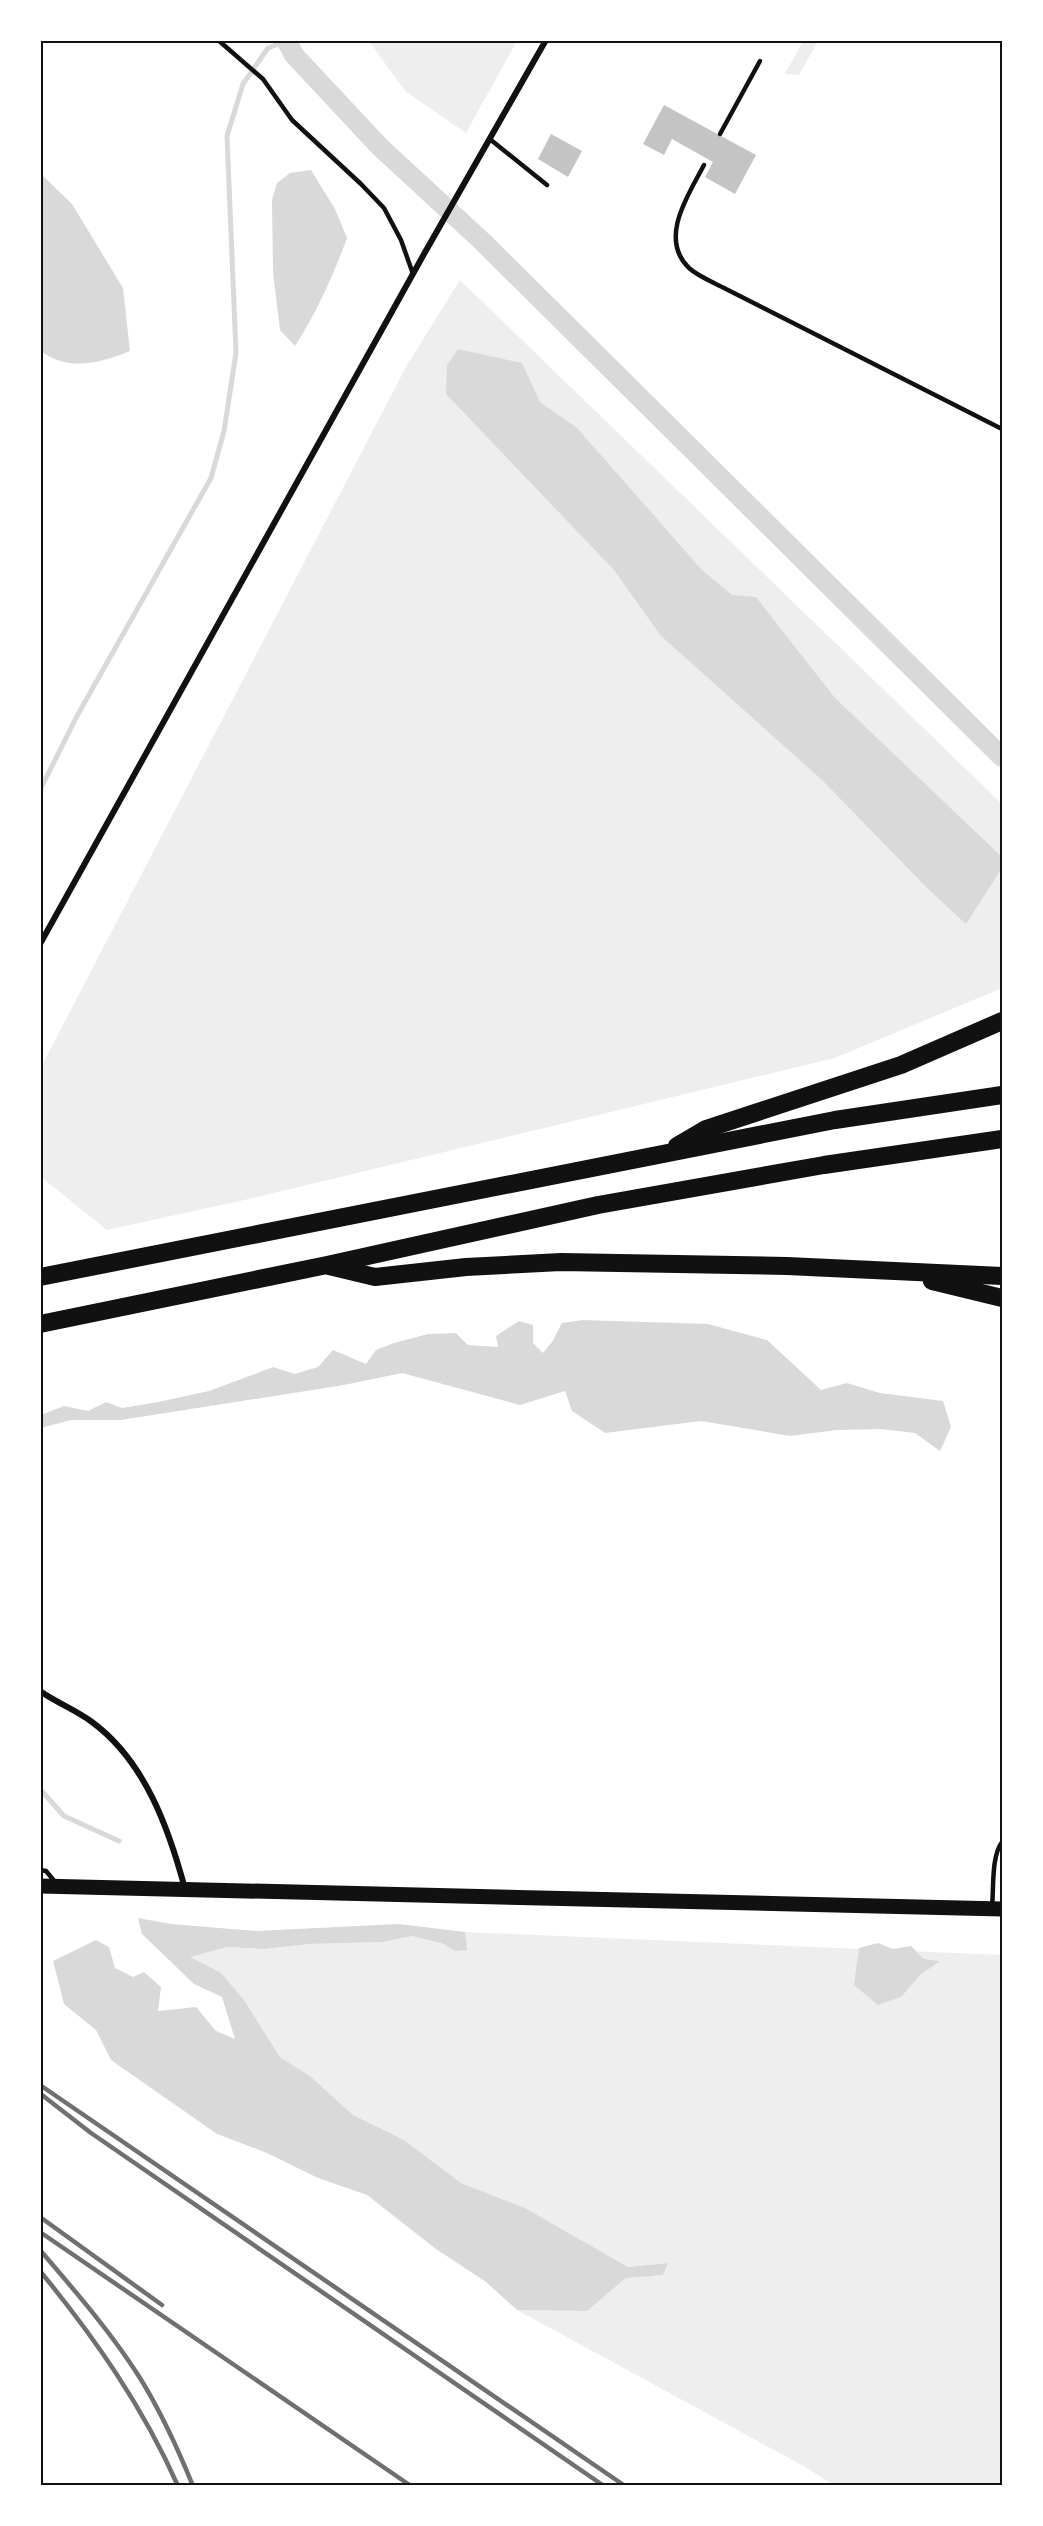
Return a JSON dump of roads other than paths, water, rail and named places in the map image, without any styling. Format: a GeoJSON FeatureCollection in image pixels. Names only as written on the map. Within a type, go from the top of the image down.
{"type":"FeatureCollection","features":[{"type":"Feature","properties":{"kind":"highway"},"geometry":{"type":"LineString","coordinates":[[661,1155],[706,1129],[901,1065],[1002,1021]]}},
{"type":"Feature","properties":{"kind":"highway"},"geometry":{"type":"LineString","coordinates":[[40,1277],[835,1120],[1002,1095]]}},
{"type":"Feature","properties":{"kind":"highway"},"geometry":{"type":"LineString","coordinates":[[40,1324],[327,1265],[502,1225],[685,1189],[1002,1139]]}},
{"type":"Feature","properties":{"kind":"highway"},"geometry":{"type":"LineString","coordinates":[[327,1265],[375,1277],[466,1267],[561,1262],[668,1262],[1002,1276]]}},
{"type":"Feature","properties":{"kind":"highway"},"geometry":{"type":"LineString","coordinates":[[889,1271],[1002,1298]]}},
{"type":"Feature","properties":{"kind":"main road"},"geometry":{"type":"LineString","coordinates":[[40,1886],[997,1908]]}},
{"type":"Feature","properties":{"kind":"street"},"geometry":{"type":"LineString","coordinates":[[40,944],[424,254],[477,165],[546,40]]}},
{"type":"Feature","properties":{"kind":"street"},"geometry":{"type":"LineString","coordinates":[[40,1691],[92,1722],[126,1754],[171,1836],[185,1890]]}},
{"type":"Feature","properties":{"kind":"lane"},"geometry":{"type":"LineString","coordinates":[[218,40],[263,79],[292,120],[354,176],[384,208],[401,240],[413,274]]}},
{"type":"Feature","properties":{"kind":"lane"},"geometry":{"type":"LineString","coordinates":[[720,134],[760,61]]}},
{"type":"Feature","properties":{"kind":"lane"},"geometry":{"type":"LineString","coordinates":[[491,140],[547,185]]}},
{"type":"Feature","properties":{"kind":"lane"},"geometry":{"type":"LineString","coordinates":[[704,165],[681,207],[677,232],[678,252],[690,268],[736,295],[1002,429]]}},
{"type":"Feature","properties":{"kind":"lane"},"geometry":{"type":"LineString","coordinates":[[997,1908],[996,1864],[1002,1842]]}},
{"type":"Feature","properties":{"kind":"lane"},"geometry":{"type":"LineString","coordinates":[[40,1870],[46,1871],[59,1887]]}},
{"type":"Feature","properties":{"kind":"waterway"},"geometry":{"type":"LineString","coordinates":[[286,40],[294,55],[380,147],[483,242],[1002,757]]}},
{"type":"Feature","properties":{"kind":"waterway"},"geometry":{"type":"LineString","coordinates":[[40,790],[77,716],[211,478],[224,431],[236,353],[227,136],[243,84],[268,48],[286,41]]}},
{"type":"Feature","properties":{"kind":"waterway"},"geometry":{"type":"LineString","coordinates":[[40,1789],[64,1816],[119,1841]]}},
{"type":"Feature","properties":{"kind":"railway"},"geometry":{"type":"LineString","coordinates":[[40,2085],[625,2486]]}},
{"type":"Feature","properties":{"kind":"railway"},"geometry":{"type":"LineString","coordinates":[[42,2095],[91,2133],[604,2486]]}},
{"type":"Feature","properties":{"kind":"railway"},"geometry":{"type":"LineString","coordinates":[[40,2217],[162,2305]]}},
{"type":"Feature","properties":{"kind":"railway"},"geometry":{"type":"LineString","coordinates":[[40,2232],[411,2486]]}},
{"type":"Feature","properties":{"kind":"railway"},"geometry":{"type":"LineString","coordinates":[[40,2250],[105,2328],[129,2361],[169,2431],[193,2486]]}},
{"type":"Feature","properties":{"kind":"railway"},"geometry":{"type":"LineString","coordinates":[[40,2271],[80,2322],[116,2374],[149,2428],[178,2486]]}}]}
